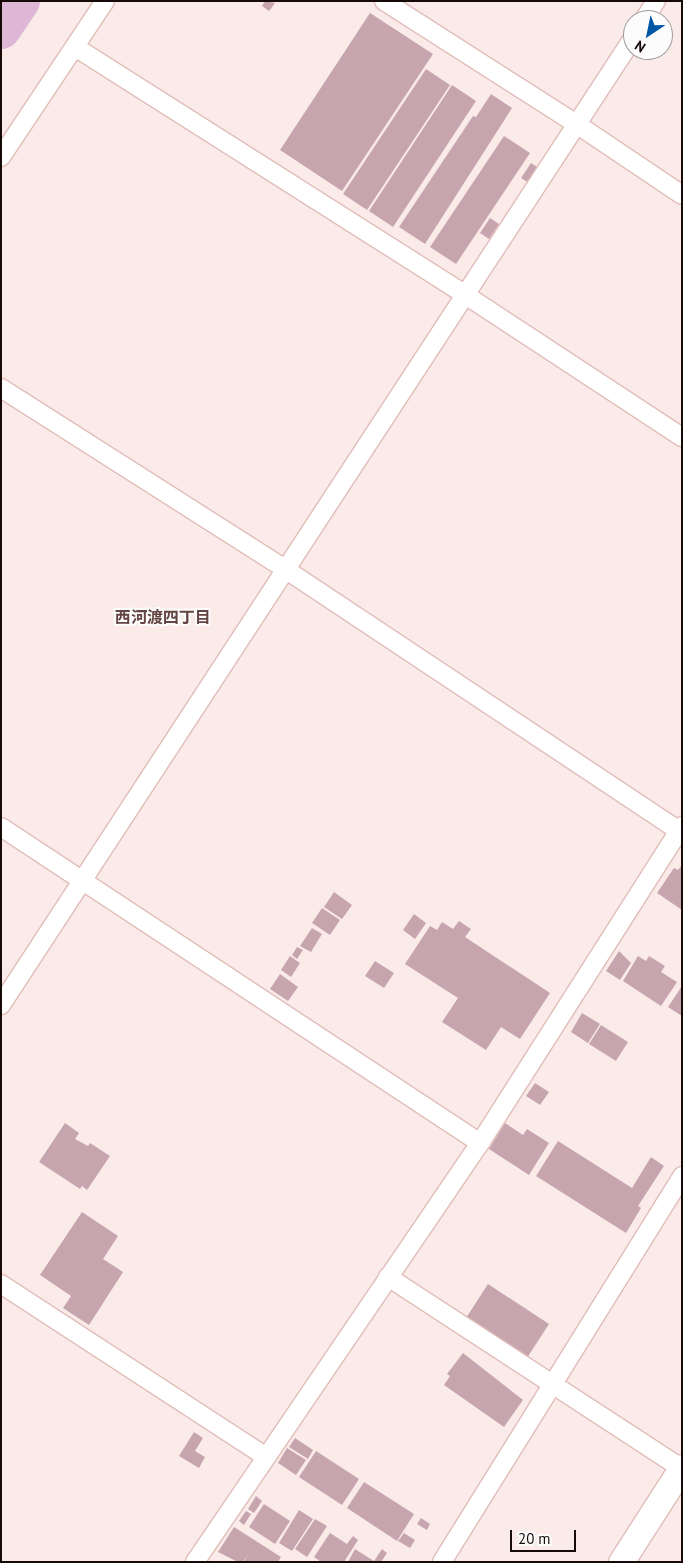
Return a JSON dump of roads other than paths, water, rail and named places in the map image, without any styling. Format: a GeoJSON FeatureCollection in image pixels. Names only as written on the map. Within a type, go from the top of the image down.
{"type":"FeatureCollection","features":[{"type":"Feature","properties":{"kind":"street"},"geometry":{"type":"LineString","coordinates":[[1,158],[105,1]]}},
{"type":"Feature","properties":{"kind":"street"},"geometry":{"type":"LineString","coordinates":[[384,1],[578,125],[682,195]]}},
{"type":"Feature","properties":{"kind":"street"},"geometry":{"type":"LineString","coordinates":[[75,47],[467,296],[682,437]]}},
{"type":"Feature","properties":{"kind":"street"},"geometry":{"type":"LineString","coordinates":[[1,1006],[288,571],[623,54]]}},
{"type":"Feature","properties":{"kind":"street"},"geometry":{"type":"LineString","coordinates":[[1,388],[288,571],[681,830],[480,1143],[195,1562]]}},
{"type":"Feature","properties":{"kind":"street"},"geometry":{"type":"LineString","coordinates":[[1,827],[480,1143]]}},
{"type":"Feature","properties":{"kind":"street"},"geometry":{"type":"LineString","coordinates":[[442,1562],[682,1176]]}},
{"type":"Feature","properties":{"kind":"street"},"geometry":{"type":"LineString","coordinates":[[388,1278],[682,1468],[621,1562]]}},
{"type":"Feature","properties":{"kind":"street"},"geometry":{"type":"LineString","coordinates":[[1,1284],[266,1456]]}},
{"type":"Feature","properties":{"kind":"waterway"},"geometry":{"type":"LineString","coordinates":[[1,29],[20,1]]}},
{"type":"Feature","properties":{"kind":"district","name":"西河渡四丁目"},"geometry":{"type":"Point","coordinates":[163,617]}}]}
